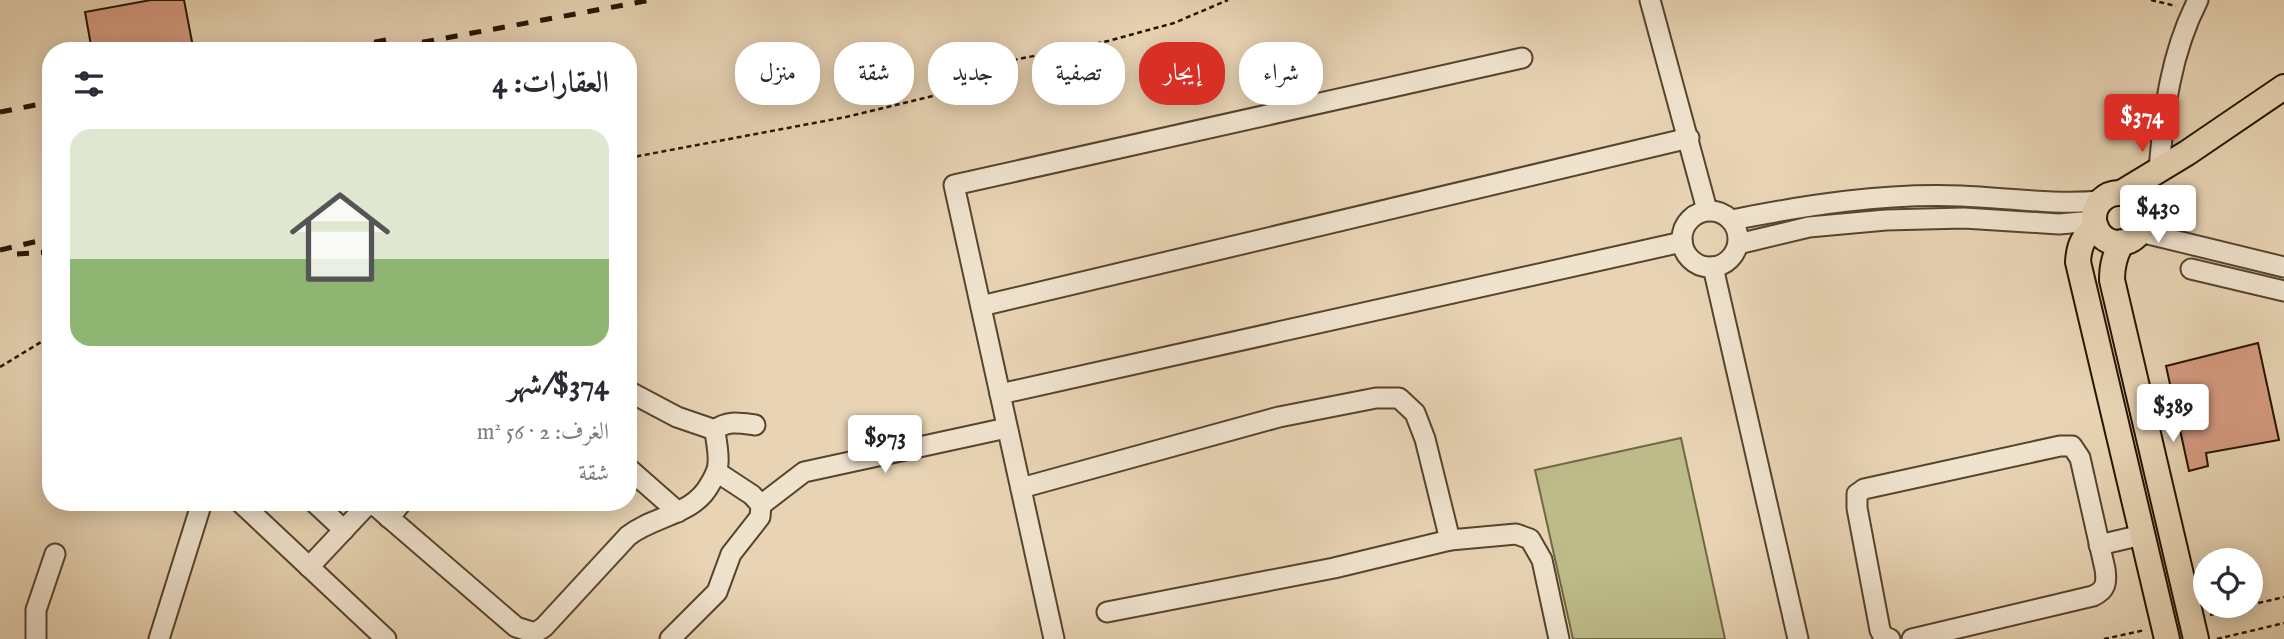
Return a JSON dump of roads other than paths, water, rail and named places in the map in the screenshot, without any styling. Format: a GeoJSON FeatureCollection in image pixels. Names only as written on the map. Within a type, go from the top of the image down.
{"type":"FeatureCollection","features":[{"type":"Feature","properties":{"kind":"main road"},"geometry":{"type":"LineString","coordinates":[[2167,639],[2078,262],[2078,248],[2103,211],[2159,170],[2284,87]]}},
{"type":"Feature","properties":{"kind":"main road"},"geometry":{"type":"LineString","coordinates":[[2187,153],[2156,191],[2112,267],[2112,280],[2196,639]]}},
{"type":"Feature","properties":{"kind":"main road"},"geometry":{"type":"LineString","coordinates":[[2103,211],[2132,196],[2139,203],[2135,229]]}},
{"type":"Feature","properties":{"kind":"main road"},"geometry":{"type":"LineString","coordinates":[[2103,211],[2102,236],[2112,241],[2135,229]]}},
{"type":"Feature","properties":{"kind":"main road"},"geometry":{"type":"LineString","coordinates":[[2091,317],[2118,311]]}},
{"type":"Feature","properties":{"kind":"main road"},"geometry":{"type":"LineString","coordinates":[[2142,536],[2170,529]]}},
{"type":"Feature","properties":{"kind":"street"},"geometry":{"type":"LineString","coordinates":[[1650,0],[1707,210]]}},
{"type":"Feature","properties":{"kind":"street"},"geometry":{"type":"LineString","coordinates":[[2159,170],[2165,100],[2176,52],[2195,5]]}},
{"type":"Feature","properties":{"kind":"street"},"geometry":{"type":"LineString","coordinates":[[1055,639],[954,185],[1522,58]]}},
{"type":"Feature","properties":{"kind":"street"},"geometry":{"type":"LineString","coordinates":[[981,306],[1689,138]]}},
{"type":"Feature","properties":{"kind":"street"},"geometry":{"type":"LineString","coordinates":[[1731,220],[1803,206],[1881,198],[1960,196],[2059,203],[2103,211]]}},
{"type":"Feature","properties":{"kind":"street"},"geometry":{"type":"LineString","coordinates":[[1707,210],[1725,214],[1731,220],[1737,227],[1738,244],[1730,260],[1713,267],[1704,267],[1689,258],[1682,242],[1682,233],[1691,218],[1707,210]]}},
{"type":"Feature","properties":{"kind":"street"},"geometry":{"type":"LineString","coordinates":[[1738,244],[1810,227],[1886,220],[1964,218],[2059,224],[2103,211]]}},
{"type":"Feature","properties":{"kind":"street"},"geometry":{"type":"LineString","coordinates":[[2135,229],[2284,267]]}},
{"type":"Feature","properties":{"kind":"street"},"geometry":{"type":"LineString","coordinates":[[1000,394],[1682,242]]}},
{"type":"Feature","properties":{"kind":"street"},"geometry":{"type":"LineString","coordinates":[[1713,267],[1798,639]]}},
{"type":"Feature","properties":{"kind":"street"},"geometry":{"type":"LineString","coordinates":[[2190,270],[2284,291]]}},
{"type":"Feature","properties":{"kind":"street"},"geometry":{"type":"LineString","coordinates":[[637,396],[677,417],[715,430]]}},
{"type":"Feature","properties":{"kind":"street"},"geometry":{"type":"LineString","coordinates":[[1021,488],[1279,417],[1376,398],[1399,398],[1415,413],[1425,439],[1450,540]]}},
{"type":"Feature","properties":{"kind":"street"},"geometry":{"type":"LineString","coordinates":[[715,430],[722,424],[735,422],[755,425]]}},
{"type":"Feature","properties":{"kind":"street"},"geometry":{"type":"LineString","coordinates":[[761,505],[804,472],[1002,429]]}},
{"type":"Feature","properties":{"kind":"street"},"geometry":{"type":"LineString","coordinates":[[381,511],[516,627],[535,633],[544,627],[628,536],[639,528],[694,503],[707,489],[717,472],[719,460],[715,430]]}},
{"type":"Feature","properties":{"kind":"street"},"geometry":{"type":"LineString","coordinates":[[1890,639],[1880,631],[1857,508],[1857,494],[1864,489],[2060,446],[2072,446],[2080,458],[2107,581],[2102,592],[1912,639]]}},
{"type":"Feature","properties":{"kind":"street"},"geometry":{"type":"LineString","coordinates":[[670,639],[717,592],[730,555],[760,517],[761,505],[752,495],[717,472]]}},
{"type":"Feature","properties":{"kind":"street"},"geometry":{"type":"LineString","coordinates":[[637,476],[678,512]]}},
{"type":"Feature","properties":{"kind":"street"},"geometry":{"type":"LineString","coordinates":[[159,639],[199,511]]}},
{"type":"Feature","properties":{"kind":"street"},"geometry":{"type":"LineString","coordinates":[[250,511],[386,639]]}},
{"type":"Feature","properties":{"kind":"street"},"geometry":{"type":"LineString","coordinates":[[324,511],[344,530]]}},
{"type":"Feature","properties":{"kind":"street"},"geometry":{"type":"LineString","coordinates":[[309,567],[362,511]]}},
{"type":"Feature","properties":{"kind":"street"},"geometry":{"type":"LineString","coordinates":[[389,518],[395,511]]}},
{"type":"Feature","properties":{"kind":"street"},"geometry":{"type":"LineString","coordinates":[[1107,612],[1334,568],[1450,540],[1516,534],[1530,540],[1542,560],[1559,639]]}},
{"type":"Feature","properties":{"kind":"street"},"geometry":{"type":"LineString","coordinates":[[2099,545],[2142,536]]}},
{"type":"Feature","properties":{"kind":"street"},"geometry":{"type":"LineString","coordinates":[[36,639],[36,610],[55,554]]}},
{"type":"Feature","properties":{"kind":"railway"},"geometry":{"type":"LineString","coordinates":[[424,42],[651,0]]}},
{"type":"Feature","properties":{"kind":"railway"},"geometry":{"type":"LineString","coordinates":[[375,42],[386,40]]}},
{"type":"Feature","properties":{"kind":"railway"},"geometry":{"type":"LineString","coordinates":[[0,112],[42,104]]}},
{"type":"Feature","properties":{"kind":"railway"},"geometry":{"type":"LineString","coordinates":[[0,250],[42,240]]}},
{"type":"Feature","properties":{"kind":"railway"},"geometry":{"type":"LineString","coordinates":[[17,254],[42,253]]}}]}
